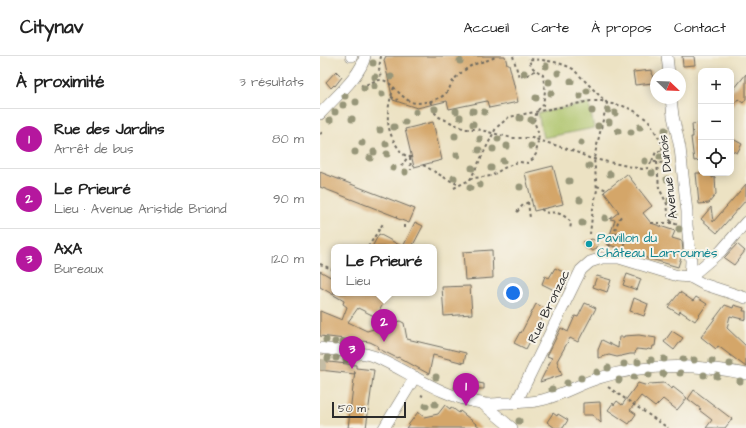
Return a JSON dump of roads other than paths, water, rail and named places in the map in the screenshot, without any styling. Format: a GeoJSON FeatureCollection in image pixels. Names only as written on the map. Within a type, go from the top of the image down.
{"type":"FeatureCollection","features":[{"type":"Feature","properties":{"kind":"street"},"geometry":{"type":"LineString","coordinates":[[320,114],[358,72],[365,56]]}},
{"type":"Feature","properties":{"kind":"street"},"geometry":{"type":"LineString","coordinates":[[667,56],[668,68]]}},
{"type":"Feature","properties":{"kind":"street","name":"Avenue Dunois"},"geometry":{"type":"LineString","coordinates":[[672,104],[680,148],[687,212],[691,261],[690,277]]}},
{"type":"Feature","properties":{"kind":"street"},"geometry":{"type":"LineString","coordinates":[[690,277],[721,250],[746,222]]}},
{"type":"Feature","properties":{"kind":"street","name":"Rue Bronzac"},"geometry":{"type":"LineString","coordinates":[[516,403],[581,270],[590,262],[602,258],[619,258],[678,276],[690,277],[704,284],[746,298]]}},
{"type":"Feature","properties":{"kind":"street"},"geometry":{"type":"LineString","coordinates":[[321,350],[353,352],[376,357],[452,395],[483,404],[516,403],[541,400],[591,381],[629,370],[664,366],[696,367],[746,374]]}},
{"type":"Feature","properties":{"kind":"street"},"geometry":{"type":"LineString","coordinates":[[384,428],[415,377]]}},
{"type":"Feature","properties":{"kind":"street"},"geometry":{"type":"LineString","coordinates":[[483,404],[512,428]]}},
{"type":"Feature","properties":{"kind":"tunnel"},"geometry":{"type":"LineString","coordinates":[[320,370],[322,355]]}},
{"type":"Feature","properties":{"kind":"place","name":"Pavillon du Château Larroumès"},"geometry":{"type":"Point","coordinates":[589,244]}},
{"type":"Feature","properties":{"kind":"place","name":"Le Prieuré"},"geometry":{"type":"Point","coordinates":[384,342]}},
{"type":"Feature","properties":{"kind":"place","name":"AXA"},"geometry":{"type":"Point","coordinates":[352,369]}},
{"type":"Feature","properties":{"kind":"place","name":"Rue des Jardins"},"geometry":{"type":"Point","coordinates":[466,406]}}]}
